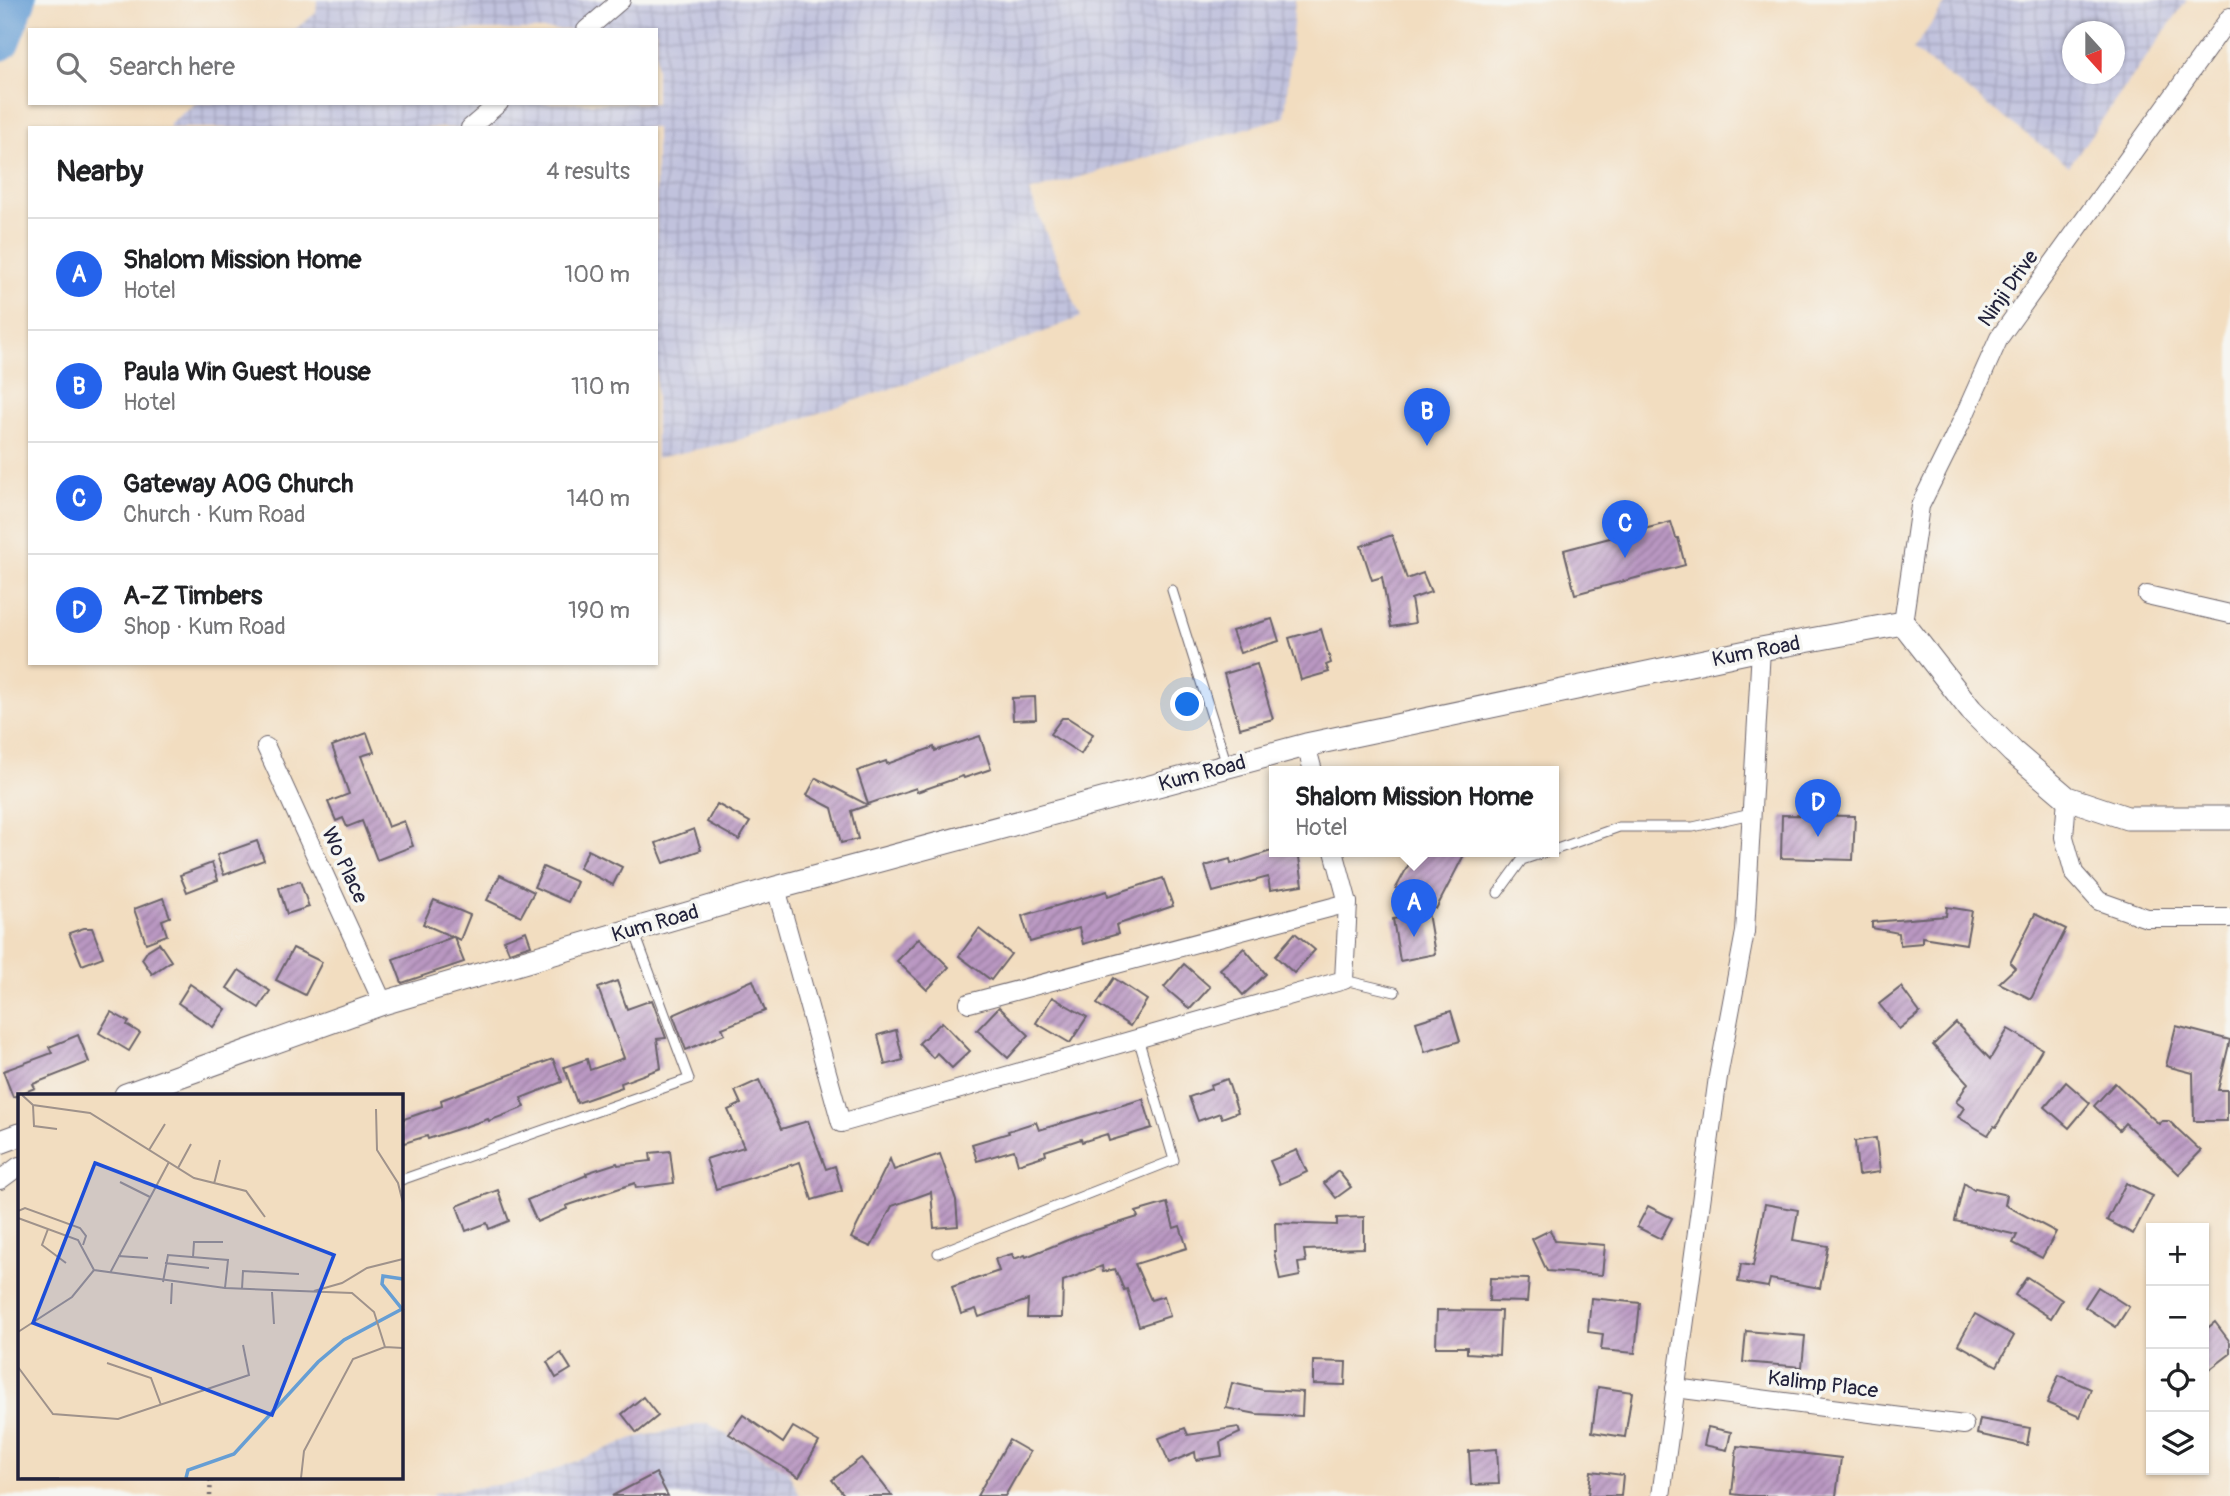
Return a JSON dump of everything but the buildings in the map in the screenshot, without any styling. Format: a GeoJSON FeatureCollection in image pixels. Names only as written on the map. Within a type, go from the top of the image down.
{"type":"FeatureCollection","features":[{"type":"Feature","properties":{"kind":"street"},"geometry":{"type":"LineString","coordinates":[[588,28],[621,0]]}},
{"type":"Feature","properties":{"kind":"street","name":"Ninji Drive"},"geometry":{"type":"LineString","coordinates":[[1903,623],[1920,506],[1999,338],[2230,17]]}},
{"type":"Feature","properties":{"kind":"street"},"geometry":{"type":"LineString","coordinates":[[472,126],[497,105]]}},
{"type":"Feature","properties":{"kind":"street"},"geometry":{"type":"LineString","coordinates":[[2147,596],[2230,614]]}},
{"type":"Feature","properties":{"kind":"street"},"geometry":{"type":"LineString","coordinates":[[1903,623],[1971,710],[2013,752],[2067,798],[2127,818],[2230,818]]}},
{"type":"Feature","properties":{"kind":"street","name":"Kum Road"},"geometry":{"type":"LineString","coordinates":[[129,1094],[383,1003],[776,888],[1306,745],[1761,649],[1903,623]]}},
{"type":"Feature","properties":{"kind":"street"},"geometry":{"type":"LineString","coordinates":[[1661,1496],[1718,1077],[1745,932],[1761,649]]}},
{"type":"Feature","properties":{"kind":"street"},"geometry":{"type":"LineString","coordinates":[[1306,745],[1311,766]]}},
{"type":"Feature","properties":{"kind":"street","name":"Wo Place"},"geometry":{"type":"LineString","coordinates":[[266,747],[383,1003]]}},
{"type":"Feature","properties":{"kind":"street"},"geometry":{"type":"LineString","coordinates":[[2067,798],[2064,837],[2074,873],[2099,901],[2147,918],[2230,918]]}},
{"type":"Feature","properties":{"kind":"street"},"geometry":{"type":"LineString","coordinates":[[776,888],[841,1123],[1344,980],[1348,903],[1336,857]]}},
{"type":"Feature","properties":{"kind":"street"},"geometry":{"type":"LineString","coordinates":[[970,1003],[1348,903]]}},
{"type":"Feature","properties":{"kind":"street"},"geometry":{"type":"LineString","coordinates":[[0,1142],[18,1135]]}},
{"type":"Feature","properties":{"kind":"street"},"geometry":{"type":"LineString","coordinates":[[0,1180],[18,1167]]}},
{"type":"Feature","properties":{"kind":"street","name":"Kalimp Place"},"geometry":{"type":"LineString","coordinates":[[1675,1388],[1964,1425]]}},
{"type":"Feature","properties":{"kind":"lane"},"geometry":{"type":"LineString","coordinates":[[1172,590],[1227,766]]}},
{"type":"Feature","properties":{"kind":"lane"},"geometry":{"type":"LineString","coordinates":[[1559,848],[1619,827],[1693,827],[1751,814]]}},
{"type":"Feature","properties":{"kind":"lane"},"geometry":{"type":"LineString","coordinates":[[1498,893],[1522,860],[1531,857]]}},
{"type":"Feature","properties":{"kind":"lane"},"geometry":{"type":"LineString","coordinates":[[402,1180],[689,1079],[634,929]]}},
{"type":"Feature","properties":{"kind":"lane"},"geometry":{"type":"LineString","coordinates":[[1344,980],[1395,992]]}},
{"type":"Feature","properties":{"kind":"lane"},"geometry":{"type":"LineString","coordinates":[[939,1253],[1174,1160],[1138,1038]]}},
{"type":"Feature","properties":{"kind":"path"},"geometry":{"type":"LineString","coordinates":[[210,1496],[211,1478]]}},
{"type":"Feature","properties":{"kind":"shaded area"},"geometry":{"type":"Polygon","coordinates":[[[317,0],[1295,0],[1285,117],[1029,192],[1081,317],[958,366],[733,442],[658,458],[658,126],[170,126],[170,123],[193,105],[658,105],[658,28],[297,28],[316,13],[317,0]]]}},
{"type":"Feature","properties":{"kind":"shaded area"},"geometry":{"type":"Polygon","coordinates":[[[1948,0],[2187,0],[2069,166],[1913,50],[1948,0]]]}},
{"type":"Feature","properties":{"kind":"shaded area"},"geometry":{"type":"Polygon","coordinates":[[[707,1423],[788,1471],[800,1496],[432,1496],[433,1493],[527,1481],[633,1438],[707,1423]]]}},
{"type":"Feature","properties":{"kind":"waterway"},"geometry":{"type":"LineString","coordinates":[[0,41],[16,0]]}},
{"type":"Feature","properties":{"kind":"place","name":"Paula Win Guest House"},"geometry":{"type":"Point","coordinates":[1427,446]}},
{"type":"Feature","properties":{"kind":"place","name":"Gateway AOG Church"},"geometry":{"type":"Point","coordinates":[1625,558]}},
{"type":"Feature","properties":{"kind":"place","name":"A-Z Timbers"},"geometry":{"type":"Point","coordinates":[1818,837]}},
{"type":"Feature","properties":{"kind":"place","name":"Shalom Mission Home"},"geometry":{"type":"Point","coordinates":[1414,937]}}]}
